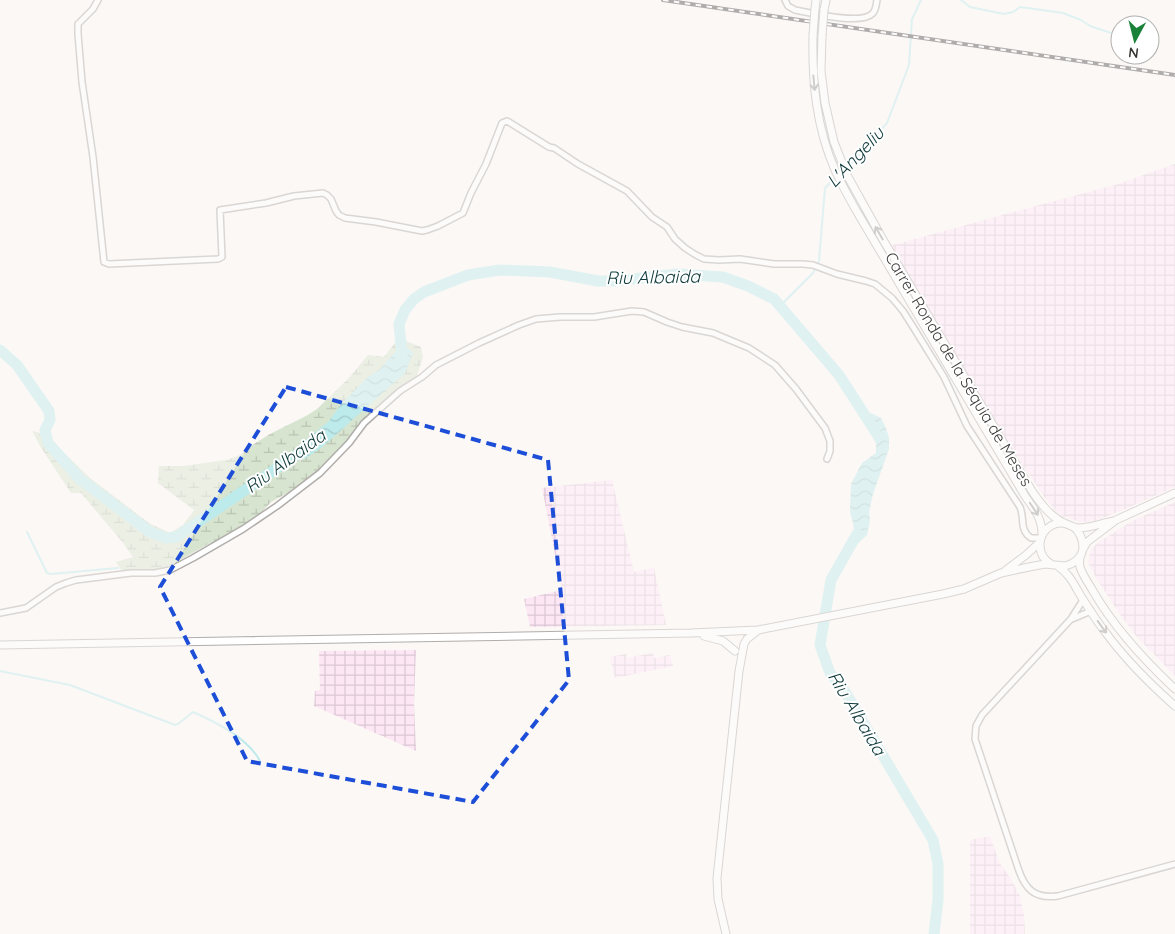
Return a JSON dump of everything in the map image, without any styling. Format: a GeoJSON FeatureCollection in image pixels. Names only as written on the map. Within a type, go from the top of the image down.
{"type":"FeatureCollection","features":[{"type":"Feature","properties":{"kind":"street"},"geometry":{"type":"LineString","coordinates":[[98,0],[78,24],[78,34],[104,262],[109,264],[218,259],[222,257],[220,210],[323,192],[331,199],[339,215],[345,218],[422,231],[438,226],[462,213],[486,164],[502,123],[507,121],[627,191],[652,217],[667,227],[680,244],[696,255],[719,260],[740,259],[774,264],[813,265],[837,274],[875,284],[892,298],[902,311],[944,377],[967,426],[1020,507],[1024,532],[1031,538],[1041,538]]}},
{"type":"Feature","properties":{"kind":"street"},"geometry":{"type":"LineString","coordinates":[[785,0],[788,6],[795,10],[856,19],[873,14],[876,8],[876,0]]}},
{"type":"Feature","properties":{"kind":"street","name":"Carrer Ronda de la Séquia de Meses"},"geometry":{"type":"LineString","coordinates":[[816,0],[813,34],[814,87],[827,148],[835,170],[857,212],[1039,517],[1042,523],[1041,538]]}},
{"type":"Feature","properties":{"kind":"street","name":"Carrer Ronda de la Séquia de Meses"},"geometry":{"type":"LineString","coordinates":[[826,0],[822,36],[822,87],[834,142],[847,175],[863,206],[1032,491],[1053,517],[1064,524]]}},
{"type":"Feature","properties":{"kind":"street"},"geometry":{"type":"LineString","coordinates":[[0,613],[26,608],[56,587],[76,580],[170,570],[243,529],[320,473],[349,443],[364,423],[400,391],[422,378],[436,365],[479,342],[536,319],[602,317],[632,311],[644,312],[667,322],[713,334],[749,348],[775,364],[825,428],[830,441],[828,459]]}},
{"type":"Feature","properties":{"kind":"street"},"geometry":{"type":"LineString","coordinates":[[1001,573],[1026,555],[1049,527],[1064,524],[1073,527],[1088,527],[1116,520],[1175,493]]}},
{"type":"Feature","properties":{"kind":"street"},"geometry":{"type":"LineString","coordinates":[[735,637],[758,630],[964,589],[1001,573],[1045,564],[1065,566],[1077,560],[1092,538],[1116,520]]}},
{"type":"Feature","properties":{"kind":"street"},"geometry":{"type":"LineString","coordinates":[[1073,527],[1078,531],[1083,543],[1080,564],[1082,572],[1106,612],[1136,651],[1175,690]]}},
{"type":"Feature","properties":{"kind":"street"},"geometry":{"type":"LineString","coordinates":[[1041,538],[1041,553],[1047,562],[1064,570],[1106,633],[1128,661],[1175,706]]}},
{"type":"Feature","properties":{"kind":"street"},"geometry":{"type":"LineString","coordinates":[[1083,600],[1071,619],[982,715],[976,726],[975,739],[1021,876],[1031,891],[1050,897],[1175,864]]}},
{"type":"Feature","properties":{"kind":"street"},"geometry":{"type":"LineString","coordinates":[[1071,619],[1091,611]]}},
{"type":"Feature","properties":{"kind":"street"},"geometry":{"type":"LineString","coordinates":[[726,934],[718,899],[717,878],[739,671],[744,644],[758,630]]}},
{"type":"Feature","properties":{"kind":"street"},"geometry":{"type":"LineString","coordinates":[[0,645],[691,633],[735,637],[744,641],[744,644]]}},
{"type":"Feature","properties":{"kind":"street"},"geometry":{"type":"LineString","coordinates":[[691,633],[723,641],[735,651]]}},
{"type":"Feature","properties":{"kind":"street"},"geometry":{"type":"LineString","coordinates":[[735,637],[735,651],[739,671]]}},
{"type":"Feature","properties":{"kind":"highlighted area"},"geometry":{"type":"Polygon","coordinates":[[[286,387],[548,460],[569,680],[473,802],[247,761],[160,587],[286,387]]]}},
{"type":"Feature","properties":{"kind":"shaded area"},"geometry":{"type":"Polygon","coordinates":[[[1175,164],[1175,487],[1095,521],[1080,522],[1057,512],[1045,498],[940,342],[886,247],[1115,185],[1175,164]]]}},
{"type":"Feature","properties":{"kind":"shaded area"},"geometry":{"type":"Polygon","coordinates":[[[612,480],[634,572],[654,568],[666,625],[530,627],[524,599],[562,590],[542,488],[612,480]]]}},
{"type":"Feature","properties":{"kind":"shaded area"},"geometry":{"type":"Polygon","coordinates":[[[1175,502],[1175,676],[1136,636],[1096,578],[1088,562],[1091,549],[1099,542],[1132,521],[1175,502]]]}},
{"type":"Feature","properties":{"kind":"shaded area"},"geometry":{"type":"Polygon","coordinates":[[[416,650],[414,703],[416,751],[314,706],[315,691],[320,690],[319,651],[416,650]]]}},
{"type":"Feature","properties":{"kind":"shaded area"},"geometry":{"type":"Polygon","coordinates":[[[653,653],[654,658],[670,655],[673,666],[615,678],[610,657],[626,654],[627,658],[653,653]]]}},
{"type":"Feature","properties":{"kind":"shaded area"},"geometry":{"type":"Polygon","coordinates":[[[990,836],[999,862],[1020,896],[1025,934],[970,934],[970,840],[990,836]]]}},
{"type":"Feature","properties":{"kind":"green space"},"geometry":{"type":"Polygon","coordinates":[[[399,338],[421,347],[423,357],[417,376],[387,398],[368,416],[316,473],[298,487],[271,502],[260,514],[230,534],[169,566],[158,569],[122,571],[116,562],[133,557],[81,493],[71,493],[32,431],[49,435],[55,444],[90,478],[149,523],[170,533],[183,525],[194,510],[158,483],[159,466],[183,466],[227,460],[240,455],[270,434],[317,409],[349,378],[368,355],[384,357],[399,338]]]}},
{"type":"Feature","properties":{"kind":"water"},"geometry":{"type":"Polygon","coordinates":[[[408,348],[413,353],[405,373],[321,448],[303,460],[298,446],[329,421],[339,407],[367,378],[380,369],[398,349],[408,348]]]}},
{"type":"Feature","properties":{"kind":"water"},"geometry":{"type":"Polygon","coordinates":[[[871,413],[881,418],[886,428],[889,438],[889,449],[873,494],[867,535],[853,548],[848,543],[854,531],[850,512],[851,484],[862,463],[876,453],[876,444],[864,421],[871,413]]]}},
{"type":"Feature","properties":{"kind":"waterway","name":"L'Angeliu"},"geometry":{"type":"LineString","coordinates":[[846,168],[887,123],[909,65],[912,19],[921,0]]}},
{"type":"Feature","properties":{"kind":"waterway"},"geometry":{"type":"LineString","coordinates":[[961,0],[970,7],[1004,14],[1013,12],[1020,7],[1063,13],[1081,20],[1090,26],[1110,33]]}},
{"type":"Feature","properties":{"kind":"waterway","name":"L'Angeliu"},"geometry":{"type":"LineString","coordinates":[[780,306],[813,273],[819,261],[825,188],[835,178]]}},
{"type":"Feature","properties":{"kind":"waterway","name":"Riu Albaida"},"geometry":{"type":"LineString","coordinates":[[399,362],[402,355],[399,324],[405,310],[414,299],[424,292],[468,275],[500,270],[550,272],[598,281],[615,281],[677,274],[723,277],[748,286],[774,299],[839,375],[875,431]]}},
{"type":"Feature","properties":{"kind":"waterway","name":"Riu Albaida"},"geometry":{"type":"LineString","coordinates":[[0,350],[17,365],[49,411],[50,420],[45,430],[48,443],[80,479],[150,532],[166,538],[176,537],[311,445]]}},
{"type":"Feature","properties":{"kind":"waterway"},"geometry":{"type":"LineString","coordinates":[[27,532],[47,573],[118,568]]}},
{"type":"Feature","properties":{"kind":"waterway","name":"Riu Albaida"},"geometry":{"type":"LineString","coordinates":[[857,534],[831,580],[820,645],[830,673],[844,690],[933,840],[938,864],[938,900],[934,934]]}},
{"type":"Feature","properties":{"kind":"waterway"},"geometry":{"type":"LineString","coordinates":[[0,671],[70,685],[175,725],[193,712],[240,738],[260,761]]}},
{"type":"Feature","properties":{"kind":"railway"},"geometry":{"type":"LineString","coordinates":[[663,0],[1175,75]]}}]}
